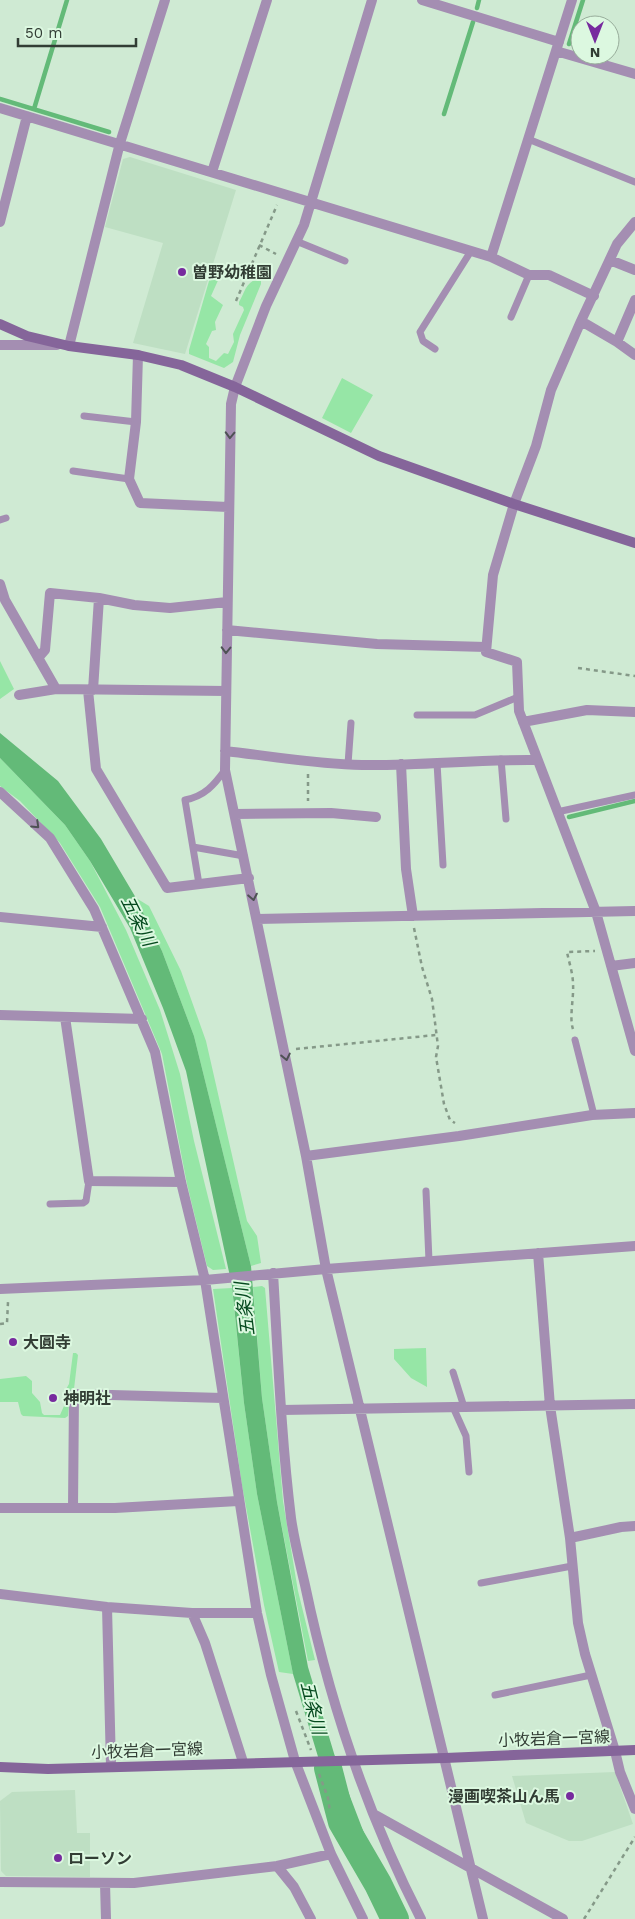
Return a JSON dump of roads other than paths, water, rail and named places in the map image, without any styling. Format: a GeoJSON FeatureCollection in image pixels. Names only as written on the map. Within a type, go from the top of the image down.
{"type":"FeatureCollection","features":[{"type":"Feature","properties":{"kind":"street"},"geometry":{"type":"LineString","coordinates":[[67,346],[120,143],[165,0]]}},
{"type":"Feature","properties":{"kind":"street"},"geometry":{"type":"LineString","coordinates":[[212,172],[267,0]]}},
{"type":"Feature","properties":{"kind":"street"},"geometry":{"type":"LineString","coordinates":[[372,0],[304,225],[266,306],[235,387],[231,404],[225,770],[306,1156],[326,1268],[483,1919]]}},
{"type":"Feature","properties":{"kind":"street"},"geometry":{"type":"LineString","coordinates":[[422,0],[635,74]]}},
{"type":"Feature","properties":{"kind":"street"},"geometry":{"type":"LineString","coordinates":[[491,257],[572,0]]}},
{"type":"Feature","properties":{"kind":"street"},"geometry":{"type":"LineString","coordinates":[[0,108],[491,257],[529,275],[549,275],[594,296]]}},
{"type":"Feature","properties":{"kind":"street"},"geometry":{"type":"LineString","coordinates":[[0,222],[27,116]]}},
{"type":"Feature","properties":{"kind":"street"},"geometry":{"type":"LineString","coordinates":[[635,222],[617,244],[551,390],[536,446],[514,504],[493,575],[486,647],[486,652],[517,662],[519,712],[596,912],[635,1051]]}},
{"type":"Feature","properties":{"kind":"street"},"geometry":{"type":"LineString","coordinates":[[610,260],[635,270]]}},
{"type":"Feature","properties":{"kind":"street"},"geometry":{"type":"LineString","coordinates":[[617,342],[635,300]]}},
{"type":"Feature","properties":{"kind":"street"},"geometry":{"type":"LineString","coordinates":[[581,321],[635,354]]}},
{"type":"Feature","properties":{"kind":"street"},"geometry":{"type":"LineString","coordinates":[[0,324],[27,336],[67,346]]}},
{"type":"Feature","properties":{"kind":"street"},"geometry":{"type":"LineString","coordinates":[[0,345],[67,346],[138,355],[181,365],[235,387],[379,456],[514,504],[635,543]]}},
{"type":"Feature","properties":{"kind":"street"},"geometry":{"type":"LineString","coordinates":[[138,355],[136,422],[130,479],[140,503],[228,507]]}},
{"type":"Feature","properties":{"kind":"street"},"geometry":{"type":"LineString","coordinates":[[0,584],[5,600],[56,689]]}},
{"type":"Feature","properties":{"kind":"street"},"geometry":{"type":"LineString","coordinates":[[38,658],[46,650],[50,593],[170,608],[227,602]]}},
{"type":"Feature","properties":{"kind":"street"},"geometry":{"type":"LineString","coordinates":[[99,598],[90,690],[96,770],[167,888],[249,878]]}},
{"type":"Feature","properties":{"kind":"street"},"geometry":{"type":"LineString","coordinates":[[227,630],[377,644],[486,647]]}},
{"type":"Feature","properties":{"kind":"street"},"geometry":{"type":"LineString","coordinates":[[19,695],[56,689],[226,691]]}},
{"type":"Feature","properties":{"kind":"street"},"geometry":{"type":"LineString","coordinates":[[523,722],[587,710],[635,712]]}},
{"type":"Feature","properties":{"kind":"street"},"geometry":{"type":"LineString","coordinates":[[225,751],[348,764],[437,763],[501,759],[537,760]]}},
{"type":"Feature","properties":{"kind":"street"},"geometry":{"type":"LineString","coordinates":[[401,764],[406,869],[412,916]]}},
{"type":"Feature","properties":{"kind":"street"},"geometry":{"type":"LineString","coordinates":[[0,792],[50,838],[94,909],[155,1052],[182,1182],[208,1280],[238,1501],[257,1613],[295,1761],[331,1854],[363,1919]]}},
{"type":"Feature","properties":{"kind":"street"},"geometry":{"type":"LineString","coordinates":[[0,801],[11,801]]}},
{"type":"Feature","properties":{"kind":"street"},"geometry":{"type":"LineString","coordinates":[[235,814],[331,813],[376,817]]}},
{"type":"Feature","properties":{"kind":"street"},"geometry":{"type":"LineString","coordinates":[[257,919],[635,911]]}},
{"type":"Feature","properties":{"kind":"street"},"geometry":{"type":"LineString","coordinates":[[0,917],[102,927]]}},
{"type":"Feature","properties":{"kind":"street"},"geometry":{"type":"LineString","coordinates":[[611,966],[635,963]]}},
{"type":"Feature","properties":{"kind":"street"},"geometry":{"type":"LineString","coordinates":[[0,1014],[142,1020]]}},
{"type":"Feature","properties":{"kind":"street"},"geometry":{"type":"LineString","coordinates":[[65,1017],[89,1182],[182,1182]]}},
{"type":"Feature","properties":{"kind":"street"},"geometry":{"type":"LineString","coordinates":[[306,1156],[459,1136],[594,1115],[635,1113]]}},
{"type":"Feature","properties":{"kind":"street"},"geometry":{"type":"LineString","coordinates":[[0,1289],[208,1280],[326,1268],[635,1246]]}},
{"type":"Feature","properties":{"kind":"street"},"geometry":{"type":"LineString","coordinates":[[538,1254],[550,1406],[570,1538],[578,1623],[585,1654],[620,1772],[635,1809]]}},
{"type":"Feature","properties":{"kind":"street"},"geometry":{"type":"LineString","coordinates":[[269,1274],[293,1528],[317,1644],[353,1760],[421,1919]]}},
{"type":"Feature","properties":{"kind":"street"},"geometry":{"type":"LineString","coordinates":[[73,1508],[74,1394],[223,1398]]}},
{"type":"Feature","properties":{"kind":"street"},"geometry":{"type":"LineString","coordinates":[[282,1410],[635,1404]]}},
{"type":"Feature","properties":{"kind":"street"},"geometry":{"type":"LineString","coordinates":[[0,1508],[115,1508],[238,1501]]}},
{"type":"Feature","properties":{"kind":"street"},"geometry":{"type":"LineString","coordinates":[[570,1538],[635,1526]]}},
{"type":"Feature","properties":{"kind":"street"},"geometry":{"type":"LineString","coordinates":[[0,1594],[107,1607],[192,1613],[257,1613]]}},
{"type":"Feature","properties":{"kind":"street"},"geometry":{"type":"LineString","coordinates":[[107,1607],[110,1766]]}},
{"type":"Feature","properties":{"kind":"street"},"geometry":{"type":"LineString","coordinates":[[192,1613],[205,1643],[243,1762]]}},
{"type":"Feature","properties":{"kind":"street","name":"小牧岩倉一宮線"},"geometry":{"type":"LineString","coordinates":[[0,1767],[48,1769],[243,1762],[444,1758],[635,1750]]}},
{"type":"Feature","properties":{"kind":"street"},"geometry":{"type":"LineString","coordinates":[[375,1815],[563,1919]]}},
{"type":"Feature","properties":{"kind":"street"},"geometry":{"type":"LineString","coordinates":[[0,1882],[134,1883],[277,1866],[331,1854]]}},
{"type":"Feature","properties":{"kind":"street"},"geometry":{"type":"LineString","coordinates":[[277,1866],[294,1887],[311,1919]]}},
{"type":"Feature","properties":{"kind":"street"},"geometry":{"type":"LineString","coordinates":[[105,1883],[106,1919]]}},
{"type":"Feature","properties":{"kind":"lane"},"geometry":{"type":"LineString","coordinates":[[528,139],[635,182]]}},
{"type":"Feature","properties":{"kind":"lane"},"geometry":{"type":"LineString","coordinates":[[296,241],[345,261]]}},
{"type":"Feature","properties":{"kind":"lane"},"geometry":{"type":"LineString","coordinates":[[435,349],[423,341],[420,332],[470,251]]}},
{"type":"Feature","properties":{"kind":"lane"},"geometry":{"type":"LineString","coordinates":[[511,317],[529,275]]}},
{"type":"Feature","properties":{"kind":"lane"},"geometry":{"type":"LineString","coordinates":[[84,416],[136,422]]}},
{"type":"Feature","properties":{"kind":"lane"},"geometry":{"type":"LineString","coordinates":[[73,471],[130,479]]}},
{"type":"Feature","properties":{"kind":"lane"},"geometry":{"type":"LineString","coordinates":[[417,715],[475,715],[518,697]]}},
{"type":"Feature","properties":{"kind":"lane"},"geometry":{"type":"LineString","coordinates":[[348,764],[351,723]]}},
{"type":"Feature","properties":{"kind":"lane"},"geometry":{"type":"LineString","coordinates":[[501,759],[506,819]]}},
{"type":"Feature","properties":{"kind":"lane"},"geometry":{"type":"LineString","coordinates":[[437,763],[443,865]]}},
{"type":"Feature","properties":{"kind":"lane"},"geometry":{"type":"LineString","coordinates":[[199,884],[185,800],[196,798],[211,788],[225,770]]}},
{"type":"Feature","properties":{"kind":"lane"},"geometry":{"type":"LineString","coordinates":[[557,812],[635,795]]}},
{"type":"Feature","properties":{"kind":"lane"},"geometry":{"type":"LineString","coordinates":[[193,847],[244,856]]}},
{"type":"Feature","properties":{"kind":"lane"},"geometry":{"type":"LineString","coordinates":[[575,1040],[594,1115]]}},
{"type":"Feature","properties":{"kind":"lane"},"geometry":{"type":"LineString","coordinates":[[50,1204],[83,1203],[86,1201],[89,1182]]}},
{"type":"Feature","properties":{"kind":"lane"},"geometry":{"type":"LineString","coordinates":[[426,1191],[429,1261]]}},
{"type":"Feature","properties":{"kind":"lane"},"geometry":{"type":"LineString","coordinates":[[453,1372],[458,1407],[466,1436],[469,1472]]}},
{"type":"Feature","properties":{"kind":"lane"},"geometry":{"type":"LineString","coordinates":[[481,1583],[572,1566]]}},
{"type":"Feature","properties":{"kind":"lane"},"geometry":{"type":"LineString","coordinates":[[495,1695],[591,1675]]}},
{"type":"Feature","properties":{"kind":"water"},"geometry":{"type":"Polygon","coordinates":[[[0,733],[58,781],[101,839],[136,898],[162,951],[194,1036],[251,1266],[262,1398],[277,1502],[308,1667],[336,1760],[364,1833],[404,1919],[386,1919],[319,1760],[293,1674],[257,1494],[244,1403],[232,1286],[186,1071],[163,1008],[130,928],[90,861],[65,825],[0,758],[0,733]]]}},
{"type":"Feature","properties":{"kind":"waterway"},"geometry":{"type":"LineString","coordinates":[[34,109],[67,0]]}},
{"type":"Feature","properties":{"kind":"waterway"},"geometry":{"type":"LineString","coordinates":[[477,8],[479,0]]}},
{"type":"Feature","properties":{"kind":"waterway"},"geometry":{"type":"LineString","coordinates":[[569,44],[583,0]]}},
{"type":"Feature","properties":{"kind":"waterway"},"geometry":{"type":"LineString","coordinates":[[444,114],[473,22]]}},
{"type":"Feature","properties":{"kind":"waterway"},"geometry":{"type":"LineString","coordinates":[[0,99],[109,132]]}},
{"type":"Feature","properties":{"kind":"waterway"},"geometry":{"type":"LineString","coordinates":[[569,817],[635,801]]}},
{"type":"Feature","properties":{"kind":"waterway","name":"五条川"},"geometry":{"type":"LineString","coordinates":[[328,1768],[342,1822],[378,1884],[395,1919]]}},
{"type":"Feature","properties":{"kind":"place","name":"曽野幼稚園"},"geometry":{"type":"Point","coordinates":[182,272]}},
{"type":"Feature","properties":{"kind":"place","name":"大圓寺"},"geometry":{"type":"Point","coordinates":[13,1342]}},
{"type":"Feature","properties":{"kind":"place","name":"神明社"},"geometry":{"type":"Point","coordinates":[53,1398]}},
{"type":"Feature","properties":{"kind":"place","name":"漫画喫茶山ん馬"},"geometry":{"type":"Point","coordinates":[570,1796]}},
{"type":"Feature","properties":{"kind":"place","name":"ローソン"},"geometry":{"type":"Point","coordinates":[58,1858]}}]}
